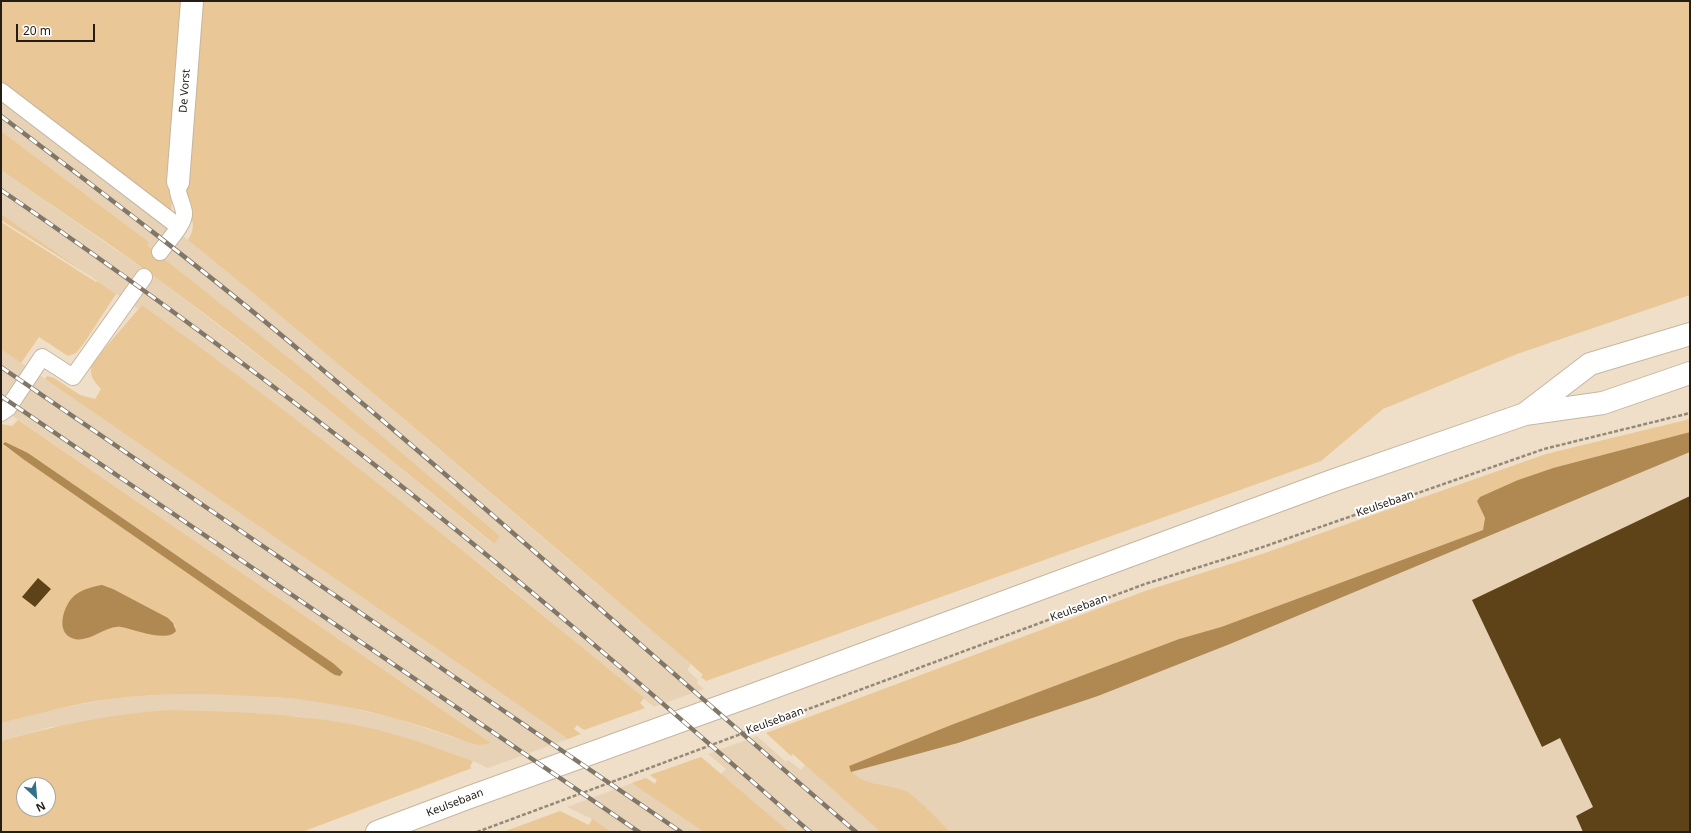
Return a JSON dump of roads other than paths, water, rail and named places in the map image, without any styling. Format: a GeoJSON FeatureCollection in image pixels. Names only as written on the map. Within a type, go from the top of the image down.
{"type":"FeatureCollection","features":[{"type":"Feature","properties":{"kind":"main road","name":"De Vorst"},"geometry":{"type":"LineString","coordinates":[[178,182],[192,1]]}},
{"type":"Feature","properties":{"kind":"main road","name":"Keulsebaan"},"geometry":{"type":"LineString","coordinates":[[1525,414],[1590,364],[1690,334]]}},
{"type":"Feature","properties":{"kind":"main road","name":"Keulsebaan"},"geometry":{"type":"LineString","coordinates":[[377,832],[1329,482],[1525,414],[1603,403],[1690,373]]}},
{"type":"Feature","properties":{"kind":"lane"},"geometry":{"type":"LineString","coordinates":[[1,91],[179,227]]}},
{"type":"Feature","properties":{"kind":"lane"},"geometry":{"type":"LineString","coordinates":[[160,252],[184,220],[185,216],[178,195],[178,182]]}},
{"type":"Feature","properties":{"kind":"lane"},"geometry":{"type":"LineString","coordinates":[[1,413],[8,408],[42,357],[73,377],[144,277]]}},
{"type":"Feature","properties":{"kind":"railway"},"geometry":{"type":"LineString","coordinates":[[1,116],[193,263],[268,324],[444,473],[856,832]]}},
{"type":"Feature","properties":{"kind":"railway"},"geometry":{"type":"LineString","coordinates":[[1,190],[223,348],[412,494],[584,637],[810,832]]}},
{"type":"Feature","properties":{"kind":"railway"},"geometry":{"type":"LineString","coordinates":[[1,367],[681,832]]}},
{"type":"Feature","properties":{"kind":"railway"},"geometry":{"type":"LineString","coordinates":[[1,396],[639,832]]}}]}
